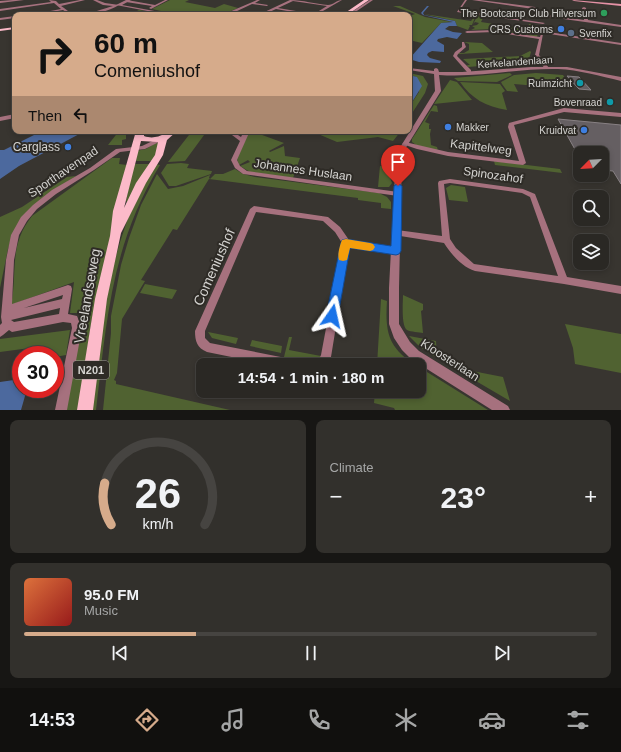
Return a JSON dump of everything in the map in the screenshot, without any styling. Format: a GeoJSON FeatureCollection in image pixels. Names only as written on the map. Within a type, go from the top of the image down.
{"type":"FeatureCollection","features":[{"type":"Feature","properties":{"kind":"main road"},"geometry":{"type":"LineString","coordinates":[[349,12],[367,0]]}},
{"type":"Feature","properties":{"kind":"main road"},"geometry":{"type":"LineString","coordinates":[[574,0],[621,6]]}},
{"type":"Feature","properties":{"kind":"main road"},"geometry":{"type":"LineString","coordinates":[[0,30],[12,28]]}},
{"type":"Feature","properties":{"kind":"main road"},"geometry":{"type":"LineString","coordinates":[[132,142],[161,139],[168,134]]}},
{"type":"Feature","properties":{"kind":"main road"},"geometry":{"type":"LineString","coordinates":[[159,155],[176,134]]}},
{"type":"Feature","properties":{"kind":"main road","name":"Vreelandseweg"},"geometry":{"type":"LineString","coordinates":[[115,236],[141,183],[159,155],[161,139]]}},
{"type":"Feature","properties":{"kind":"main road","name":"Vreelandseweg"},"geometry":{"type":"LineString","coordinates":[[85,410],[101,299],[115,236],[118,211],[132,142]]}},
{"type":"Feature","properties":{"kind":"street"},"geometry":{"type":"LineString","coordinates":[[0,2],[23,0]]}},
{"type":"Feature","properties":{"kind":"street"},"geometry":{"type":"LineString","coordinates":[[50,0],[69,12]]}},
{"type":"Feature","properties":{"kind":"street"},"geometry":{"type":"LineString","coordinates":[[60,5],[84,0]]}},
{"type":"Feature","properties":{"kind":"street"},"geometry":{"type":"LineString","coordinates":[[94,0],[104,4],[118,5],[154,12]]}},
{"type":"Feature","properties":{"kind":"street"},"geometry":{"type":"LineString","coordinates":[[93,12],[118,5],[128,0],[155,6]]}},
{"type":"Feature","properties":{"kind":"street"},"geometry":{"type":"LineString","coordinates":[[147,10],[167,0]]}},
{"type":"Feature","properties":{"kind":"street"},"geometry":{"type":"LineString","coordinates":[[232,12],[259,0]]}},
{"type":"Feature","properties":{"kind":"street"},"geometry":{"type":"LineString","coordinates":[[267,12],[292,0],[330,6]]}},
{"type":"Feature","properties":{"kind":"street"},"geometry":{"type":"LineString","coordinates":[[319,12],[341,0]]}},
{"type":"Feature","properties":{"kind":"street"},"geometry":{"type":"LineString","coordinates":[[354,12],[372,0]]}},
{"type":"Feature","properties":{"kind":"street"},"geometry":{"type":"LineString","coordinates":[[466,0],[458,11],[543,23]]}},
{"type":"Feature","properties":{"kind":"street"},"geometry":{"type":"LineString","coordinates":[[473,0],[535,8],[535,13],[544,15],[621,26]]}},
{"type":"Feature","properties":{"kind":"street"},"geometry":{"type":"LineString","coordinates":[[0,10],[55,2]]}},
{"type":"Feature","properties":{"kind":"street"},"geometry":{"type":"LineString","coordinates":[[252,3],[267,5]]}},
{"type":"Feature","properties":{"kind":"street"},"geometry":{"type":"LineString","coordinates":[[276,8],[298,12]]}},
{"type":"Feature","properties":{"kind":"street"},"geometry":{"type":"LineString","coordinates":[[584,8],[586,21]]}},
{"type":"Feature","properties":{"kind":"street"},"geometry":{"type":"LineString","coordinates":[[48,12],[65,9]]}},
{"type":"Feature","properties":{"kind":"street"},"geometry":{"type":"LineString","coordinates":[[544,15],[543,32],[537,55],[546,67]]}},
{"type":"Feature","properties":{"kind":"street"},"geometry":{"type":"LineString","coordinates":[[0,18],[12,17]]}},
{"type":"Feature","properties":{"kind":"street","name":"Kerkelandenlaan"},"geometry":{"type":"LineString","coordinates":[[469,71],[456,57],[456,53],[463,48],[462,42],[467,33],[494,31],[541,38]]}},
{"type":"Feature","properties":{"kind":"street"},"geometry":{"type":"LineString","coordinates":[[543,32],[621,44]]}},
{"type":"Feature","properties":{"kind":"street","name":"Kerkelandenlaan"},"geometry":{"type":"LineString","coordinates":[[412,66],[436,71],[546,67],[579,70],[621,78]]}},
{"type":"Feature","properties":{"kind":"street","name":"Kerkelandenlaan"},"geometry":{"type":"LineString","coordinates":[[412,69],[466,74],[546,67]]}},
{"type":"Feature","properties":{"kind":"street","name":"Kloosterlaan"},"geometry":{"type":"LineString","coordinates":[[412,133],[438,92],[436,71]]}},
{"type":"Feature","properties":{"kind":"street","name":"Kapittelweg"},"geometry":{"type":"LineString","coordinates":[[405,144],[426,151],[523,163],[511,127],[512,124],[564,110],[621,115]]}},
{"type":"Feature","properties":{"kind":"street"},"geometry":{"type":"LineString","coordinates":[[0,119],[12,117]]}},
{"type":"Feature","properties":{"kind":"street"},"geometry":{"type":"LineString","coordinates":[[235,134],[234,135],[242,140]]}},
{"type":"Feature","properties":{"kind":"street","name":"Johannes Huslaan"},"geometry":{"type":"LineString","coordinates":[[245,134],[235,155],[234,161],[239,169],[247,173],[398,194]]}},
{"type":"Feature","properties":{"kind":"street","name":"Kloosterlaan"},"geometry":{"type":"LineString","coordinates":[[411,134],[399,154],[394,324],[401,339],[415,355],[504,410]]}},
{"type":"Feature","properties":{"kind":"street"},"geometry":{"type":"LineString","coordinates":[[132,142],[146,147],[161,139]]}},
{"type":"Feature","properties":{"kind":"street","name":"Sporthavenpad"},"geometry":{"type":"LineString","coordinates":[[7,317],[10,260],[15,235],[24,219],[35,207],[54,192],[132,142]]}},
{"type":"Feature","properties":{"kind":"street","name":"Spinozahof"},"geometry":{"type":"LineString","coordinates":[[446,240],[441,183],[450,181],[527,192],[533,196],[564,280]]}},
{"type":"Feature","properties":{"kind":"street","name":"Comeniushof"},"geometry":{"type":"LineString","coordinates":[[262,358],[208,347],[200,340],[200,331],[254,209],[327,220],[344,238],[346,243]]}},
{"type":"Feature","properties":{"kind":"street"},"geometry":{"type":"LineString","coordinates":[[397,233],[446,240],[453,250],[475,268],[564,280],[621,290]]}},
{"type":"Feature","properties":{"kind":"street"},"geometry":{"type":"LineString","coordinates":[[325,358],[346,243],[396,251]]}},
{"type":"Feature","properties":{"kind":"street"},"geometry":{"type":"LineString","coordinates":[[0,332],[7,317],[68,289],[63,318]]}},
{"type":"Feature","properties":{"kind":"street"},"geometry":{"type":"LineString","coordinates":[[7,317],[66,302]]}},
{"type":"Feature","properties":{"kind":"street"},"geometry":{"type":"LineString","coordinates":[[7,317],[12,327],[63,318],[74,319],[77,328],[61,410]]}},
{"type":"Feature","properties":{"kind":"green space"},"geometry":{"type":"Polygon","coordinates":[[[170,0],[189,0],[185,2],[215,8],[224,4],[238,8],[228,12],[166,12],[152,9],[170,0]]]}},
{"type":"Feature","properties":{"kind":"green space"},"geometry":{"type":"Polygon","coordinates":[[[393,6],[400,6],[425,17],[452,22],[441,23],[422,43],[412,41],[412,15],[415,14],[393,6]]]}},
{"type":"Feature","properties":{"kind":"green space"},"geometry":{"type":"Polygon","coordinates":[[[120,11],[150,12],[116,12],[120,11]]]}},
{"type":"Feature","properties":{"kind":"green space"},"geometry":{"type":"Polygon","coordinates":[[[424,14],[471,21],[476,15],[472,25],[469,25],[468,30],[457,26],[455,21],[424,14]]]}},
{"type":"Feature","properties":{"kind":"green space"},"geometry":{"type":"Polygon","coordinates":[[[478,15],[484,16],[481,22],[527,29],[529,24],[533,24],[531,31],[538,33],[537,37],[493,29],[471,30],[475,28],[472,26],[479,23],[475,22],[473,24],[478,15]]]}},
{"type":"Feature","properties":{"kind":"green space"},"geometry":{"type":"Polygon","coordinates":[[[464,42],[482,43],[493,52],[459,54],[458,53],[464,53],[469,50],[469,44],[464,42]]]}},
{"type":"Feature","properties":{"kind":"green space"},"geometry":{"type":"Polygon","coordinates":[[[530,51],[528,62],[468,67],[467,65],[470,65],[463,59],[520,56],[530,51]]]}},
{"type":"Feature","properties":{"kind":"green space"},"geometry":{"type":"Polygon","coordinates":[[[510,73],[512,75],[497,82],[458,81],[454,78],[510,73]]]}},
{"type":"Feature","properties":{"kind":"green space"},"geometry":{"type":"Polygon","coordinates":[[[536,73],[563,75],[573,89],[514,84],[518,92],[507,91],[501,82],[514,75],[536,73]]]}},
{"type":"Feature","properties":{"kind":"green space"},"geometry":{"type":"Polygon","coordinates":[[[412,74],[423,76],[428,84],[425,93],[412,113],[412,102],[419,92],[416,77],[412,76],[412,74]]]}},
{"type":"Feature","properties":{"kind":"green space"},"geometry":{"type":"Polygon","coordinates":[[[450,80],[457,82],[472,100],[434,104],[450,80]]]}},
{"type":"Feature","properties":{"kind":"green space"},"geometry":{"type":"Polygon","coordinates":[[[460,82],[500,84],[505,91],[502,93],[507,110],[492,107],[480,101],[469,93],[460,82]]]}},
{"type":"Feature","properties":{"kind":"green space"},"geometry":{"type":"Polygon","coordinates":[[[434,105],[437,106],[438,112],[431,111],[425,122],[430,124],[429,129],[431,129],[431,145],[437,147],[438,151],[416,145],[412,142],[412,139],[434,105]]]}},
{"type":"Feature","properties":{"kind":"green space"},"geometry":{"type":"Polygon","coordinates":[[[117,134],[126,134],[126,139],[122,140],[122,145],[108,145],[117,134]]]}},
{"type":"Feature","properties":{"kind":"green space"},"geometry":{"type":"Polygon","coordinates":[[[190,134],[205,134],[185,161],[168,162],[190,134]]]}},
{"type":"Feature","properties":{"kind":"green space"},"geometry":{"type":"Polygon","coordinates":[[[248,134],[259,134],[284,143],[269,151],[270,152],[284,146],[285,156],[300,158],[293,178],[250,172],[240,166],[250,162],[248,160],[239,165],[237,159],[248,134]]]}},
{"type":"Feature","properties":{"kind":"green space"},"geometry":{"type":"Polygon","coordinates":[[[318,134],[399,134],[393,141],[378,137],[337,142],[318,134]]]}},
{"type":"Feature","properties":{"kind":"green space"},"geometry":{"type":"Polygon","coordinates":[[[159,141],[160,148],[152,161],[134,161],[136,151],[146,149],[159,141]]]}},
{"type":"Feature","properties":{"kind":"green space"},"geometry":{"type":"Polygon","coordinates":[[[391,149],[397,150],[394,183],[388,164],[391,149]]]}},
{"type":"Feature","properties":{"kind":"green space"},"geometry":{"type":"Polygon","coordinates":[[[112,158],[120,158],[119,164],[127,165],[92,318],[78,410],[65,410],[80,329],[81,313],[70,313],[74,282],[11,305],[15,259],[24,227],[32,216],[112,158]]]}},
{"type":"Feature","properties":{"kind":"green space"},"geometry":{"type":"Polygon","coordinates":[[[494,161],[560,169],[562,173],[495,165],[494,161]]]}},
{"type":"Feature","properties":{"kind":"green space"},"geometry":{"type":"Polygon","coordinates":[[[133,164],[150,164],[127,202],[126,201],[133,164]]]}},
{"type":"Feature","properties":{"kind":"green space"},"geometry":{"type":"Polygon","coordinates":[[[155,164],[160,165],[144,195],[131,225],[121,254],[108,314],[96,410],[92,410],[107,295],[112,272],[131,211],[155,164]]]}},
{"type":"Feature","properties":{"kind":"green space"},"geometry":{"type":"Polygon","coordinates":[[[167,164],[189,164],[187,168],[212,171],[211,174],[176,186],[169,186],[161,173],[167,164]]]}},
{"type":"Feature","properties":{"kind":"green space"},"geometry":{"type":"Polygon","coordinates":[[[380,166],[386,167],[392,183],[389,187],[378,187],[380,166]]]}},
{"type":"Feature","properties":{"kind":"green space"},"geometry":{"type":"Polygon","coordinates":[[[235,169],[243,174],[255,177],[379,193],[387,197],[391,202],[391,209],[381,208],[381,203],[358,200],[358,198],[209,179],[177,230],[173,229],[141,280],[145,281],[122,319],[117,373],[114,380],[116,381],[116,384],[230,410],[103,410],[111,333],[111,316],[121,265],[141,205],[157,174],[168,189],[183,186],[210,175],[210,179],[215,174],[223,174],[235,169]]]}},
{"type":"Feature","properties":{"kind":"green space"},"geometry":{"type":"Polygon","coordinates":[[[76,176],[52,192],[13,234],[8,249],[0,288],[0,217],[22,207],[67,177],[76,176]]]}},
{"type":"Feature","properties":{"kind":"green space"},"geometry":{"type":"Polygon","coordinates":[[[451,185],[465,187],[468,202],[449,200],[446,188],[451,185]]]}},
{"type":"Feature","properties":{"kind":"green space"},"geometry":{"type":"Polygon","coordinates":[[[145,284],[177,290],[172,299],[140,293],[145,284]]]}},
{"type":"Feature","properties":{"kind":"green space"},"geometry":{"type":"Polygon","coordinates":[[[403,295],[423,304],[423,310],[421,311],[423,333],[409,331],[405,328],[403,295]]]}},
{"type":"Feature","properties":{"kind":"green space"},"geometry":{"type":"Polygon","coordinates":[[[381,299],[387,301],[387,322],[390,338],[399,352],[406,358],[377,358],[381,299]]]}},
{"type":"Feature","properties":{"kind":"green space"},"geometry":{"type":"Polygon","coordinates":[[[565,324],[621,334],[621,373],[575,364],[573,348],[565,324]]]}},
{"type":"Feature","properties":{"kind":"green space"},"geometry":{"type":"Polygon","coordinates":[[[70,330],[66,355],[64,355],[64,346],[12,346],[12,350],[0,352],[0,339],[70,330]]]}},
{"type":"Feature","properties":{"kind":"green space"},"geometry":{"type":"Polygon","coordinates":[[[208,332],[238,338],[236,344],[212,338],[208,332]]]}},
{"type":"Feature","properties":{"kind":"green space"},"geometry":{"type":"Polygon","coordinates":[[[409,336],[436,341],[437,358],[420,347],[409,336]]]}},
{"type":"Feature","properties":{"kind":"green space"},"geometry":{"type":"Polygon","coordinates":[[[289,337],[292,337],[289,350],[321,356],[318,358],[284,357],[289,337]]]}},
{"type":"Feature","properties":{"kind":"green space"},"geometry":{"type":"Polygon","coordinates":[[[252,340],[282,346],[281,353],[250,346],[252,340]]]}},
{"type":"Feature","properties":{"kind":"green space"},"geometry":{"type":"Polygon","coordinates":[[[452,367],[503,377],[510,401],[452,367]]]}},
{"type":"Feature","properties":{"kind":"green space"},"geometry":{"type":"Polygon","coordinates":[[[426,371],[488,410],[395,410],[394,408],[374,403],[374,398],[426,398],[426,371]]]}},
{"type":"Feature","properties":{"kind":"water"},"geometry":{"type":"Polygon","coordinates":[[[427,6],[429,6],[423,13],[424,15],[455,21],[457,26],[449,26],[445,29],[462,33],[457,39],[447,37],[438,39],[437,41],[444,45],[444,52],[432,51],[427,55],[430,58],[441,61],[440,63],[419,62],[412,60],[412,56],[441,23],[453,22],[423,15],[421,13],[427,6]]]}},
{"type":"Feature","properties":{"kind":"water"},"geometry":{"type":"Polygon","coordinates":[[[412,76],[417,77],[422,86],[412,102],[412,76]]]}},
{"type":"Feature","properties":{"kind":"water"},"geometry":{"type":"Polygon","coordinates":[[[36,134],[79,134],[19,166],[0,179],[0,150],[4,150],[36,134]]]}},
{"type":"Feature","properties":{"kind":"water"},"geometry":{"type":"Polygon","coordinates":[[[12,380],[12,398],[24,398],[21,410],[0,410],[0,382],[12,380]]]}},
{"type":"Feature","properties":{"kind":"building","name":"Ruimzicht"},"geometry":{"type":"Polygon","coordinates":[[[567,76],[579,77],[591,90],[579,89],[567,76]]]}},
{"type":"Feature","properties":{"kind":"building"},"geometry":{"type":"Polygon","coordinates":[[[558,119],[621,125],[621,184],[613,171],[609,171],[609,146],[573,146],[558,119]]]}},
{"type":"Feature","properties":{"kind":"slow traffic"},"geometry":{"type":"LineString","coordinates":[[343,257],[346,243],[370,247]]}},
{"type":"Feature","properties":{"kind":"place","name":"The Bootcamp Club Hilversum"},"geometry":{"type":"Point","coordinates":[604,13]}},
{"type":"Feature","properties":{"kind":"place","name":"CRS Customs"},"geometry":{"type":"Point","coordinates":[561,29]}},
{"type":"Feature","properties":{"kind":"place","name":"Svenfix"},"geometry":{"type":"Point","coordinates":[571,33]}},
{"type":"Feature","properties":{"kind":"place","name":"Ruimzicht"},"geometry":{"type":"Point","coordinates":[580,83]}},
{"type":"Feature","properties":{"kind":"place","name":"Bovenraad"},"geometry":{"type":"Point","coordinates":[610,102]}},
{"type":"Feature","properties":{"kind":"place","name":"Makker"},"geometry":{"type":"Point","coordinates":[448,127]}},
{"type":"Feature","properties":{"kind":"place","name":"Kruidvat"},"geometry":{"type":"Point","coordinates":[584,130]}},
{"type":"Feature","properties":{"kind":"place","name":"Carglass"},"geometry":{"type":"Point","coordinates":[68,147]}},
{"type":"Feature","properties":{"kind":"route"},"geometry":{"type":"LineString","coordinates":[[332,316],[346,243],[396,251],[398,186]]}}]}
